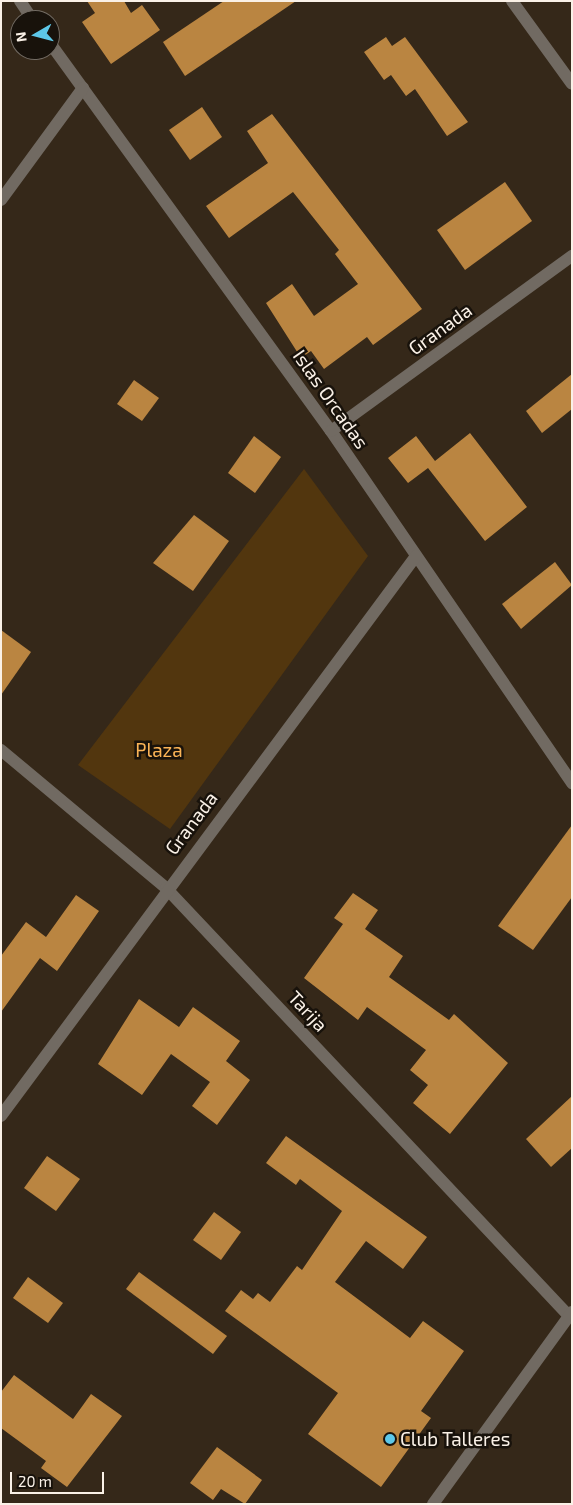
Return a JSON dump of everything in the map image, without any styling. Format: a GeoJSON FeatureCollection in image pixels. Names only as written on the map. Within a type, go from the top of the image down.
{"type":"FeatureCollection","features":[{"type":"Feature","properties":{"kind":"street"},"geometry":{"type":"LineString","coordinates":[[512,1],[572,84]]}},
{"type":"Feature","properties":{"kind":"street","name":"Islas Orcadas"},"geometry":{"type":"LineString","coordinates":[[60,57],[331,431],[572,783]]}},
{"type":"Feature","properties":{"kind":"street"},"geometry":{"type":"LineString","coordinates":[[1,200],[83,88]]}},
{"type":"Feature","properties":{"kind":"street","name":"Granada"},"geometry":{"type":"LineString","coordinates":[[331,431],[572,256]]}},
{"type":"Feature","properties":{"kind":"street","name":"Granada"},"geometry":{"type":"LineString","coordinates":[[1,1116],[166,888],[416,556]]}},
{"type":"Feature","properties":{"kind":"street","name":"Tarija"},"geometry":{"type":"LineString","coordinates":[[1,750],[166,888],[570,1314]]}},
{"type":"Feature","properties":{"kind":"street"},"geometry":{"type":"LineString","coordinates":[[433,1504],[570,1314]]}},
{"type":"Feature","properties":{"kind":"green space","name":"Plaza"},"geometry":{"type":"Polygon","coordinates":[[[304,469],[368,556],[170,829],[78,765],[304,469]]]}},
{"type":"Feature","properties":{"kind":"building"},"geometry":{"type":"Polygon","coordinates":[[[87,1],[124,1],[131,13],[142,5],[160,30],[111,64],[82,22],[95,13],[87,1]]]}},
{"type":"Feature","properties":{"kind":"building"},"geometry":{"type":"Polygon","coordinates":[[[224,1],[296,1],[185,76],[163,42],[224,1]]]}},
{"type":"Feature","properties":{"kind":"building"},"geometry":{"type":"Polygon","coordinates":[[[386,37],[392,46],[405,37],[468,122],[447,136],[415,89],[406,96],[391,75],[384,80],[364,52],[386,37]]]}},
{"type":"Feature","properties":{"kind":"building"},"geometry":{"type":"Polygon","coordinates":[[[202,107],[222,137],[190,160],[169,130],[202,107]]]}},
{"type":"Feature","properties":{"kind":"building"},"geometry":{"type":"Polygon","coordinates":[[[272,114],[422,309],[373,345],[367,337],[324,369],[311,351],[301,358],[266,303],[292,284],[314,316],[358,284],[335,254],[339,250],[293,192],[229,238],[206,206],[268,163],[247,131],[272,114]]]}},
{"type":"Feature","properties":{"kind":"building"},"geometry":{"type":"Polygon","coordinates":[[[505,182],[532,221],[465,270],[437,230],[505,182]]]}},
{"type":"Feature","properties":{"kind":"building"},"geometry":{"type":"Polygon","coordinates":[[[572,374],[572,409],[542,433],[526,411],[572,374]]]}},
{"type":"Feature","properties":{"kind":"building"},"geometry":{"type":"Polygon","coordinates":[[[134,380],[159,398],[142,421],[117,404],[134,380]]]}},
{"type":"Feature","properties":{"kind":"building"},"geometry":{"type":"Polygon","coordinates":[[[470,433],[527,507],[485,541],[428,468],[408,483],[388,458],[416,436],[435,461],[470,433]]]}},
{"type":"Feature","properties":{"kind":"building"},"geometry":{"type":"Polygon","coordinates":[[[254,436],[281,457],[255,493],[228,473],[254,436]]]}},
{"type":"Feature","properties":{"kind":"building"},"geometry":{"type":"Polygon","coordinates":[[[194,515],[229,541],[193,591],[153,563],[194,515]]]}},
{"type":"Feature","properties":{"kind":"building"},"geometry":{"type":"Polygon","coordinates":[[[555,562],[572,585],[521,629],[502,604],[555,562]]]}},
{"type":"Feature","properties":{"kind":"building"},"geometry":{"type":"Polygon","coordinates":[[[1,630],[31,652],[1,695],[1,630]]]}},
{"type":"Feature","properties":{"kind":"building"},"geometry":{"type":"Polygon","coordinates":[[[572,825],[572,897],[533,950],[498,926],[572,825]]]}},
{"type":"Feature","properties":{"kind":"building"},"geometry":{"type":"Polygon","coordinates":[[[353,893],[378,910],[365,929],[403,956],[389,977],[449,1020],[454,1014],[508,1063],[450,1134],[413,1103],[428,1085],[410,1070],[426,1050],[367,1007],[358,1020],[304,978],[343,924],[334,918],[353,893]]]}},
{"type":"Feature","properties":{"kind":"building"},"geometry":{"type":"Polygon","coordinates":[[[76,895],[99,911],[57,971],[40,958],[1,1012],[1,956],[26,922],[46,937],[76,895]]]}},
{"type":"Feature","properties":{"kind":"building"},"geometry":{"type":"Polygon","coordinates":[[[139,999],[179,1027],[193,1007],[240,1041],[226,1061],[250,1080],[217,1125],[192,1106],[210,1082],[171,1054],[142,1095],[98,1064],[139,999]]]}},
{"type":"Feature","properties":{"kind":"building"},"geometry":{"type":"Polygon","coordinates":[[[572,1096],[572,1148],[551,1167],[526,1139],[572,1096]]]}},
{"type":"Feature","properties":{"kind":"building"},"geometry":{"type":"Polygon","coordinates":[[[286,1136],[427,1237],[403,1269],[366,1241],[335,1282],[410,1338],[423,1321],[464,1351],[421,1411],[431,1418],[381,1487],[308,1434],[338,1393],[225,1311],[241,1290],[253,1299],[258,1293],[270,1302],[297,1266],[302,1270],[342,1211],[300,1179],[296,1185],[266,1163],[286,1136]]]}},
{"type":"Feature","properties":{"kind":"building"},"geometry":{"type":"Polygon","coordinates":[[[47,1156],[80,1179],[56,1211],[24,1188],[47,1156]]]}},
{"type":"Feature","properties":{"kind":"building"},"geometry":{"type":"Polygon","coordinates":[[[214,1212],[241,1232],[221,1260],[193,1240],[214,1212]]]}},
{"type":"Feature","properties":{"kind":"building"},"geometry":{"type":"Polygon","coordinates":[[[139,1272],[227,1336],[213,1354],[126,1289],[139,1272]]]}},
{"type":"Feature","properties":{"kind":"building"},"geometry":{"type":"Polygon","coordinates":[[[28,1277],[63,1303],[48,1323],[13,1298],[28,1277]]]}},
{"type":"Feature","properties":{"kind":"building"},"geometry":{"type":"Polygon","coordinates":[[[14,1375],[73,1419],[91,1394],[122,1416],[67,1487],[41,1468],[46,1461],[1,1428],[1,1392],[14,1375]]]}},
{"type":"Feature","properties":{"kind":"building"},"geometry":{"type":"Polygon","coordinates":[[[217,1447],[262,1480],[245,1504],[221,1489],[213,1500],[190,1483],[217,1447]]]}},
{"type":"Feature","properties":{"kind":"place","name":"Club Talleres"},"geometry":{"type":"Point","coordinates":[390,1439]}}]}
